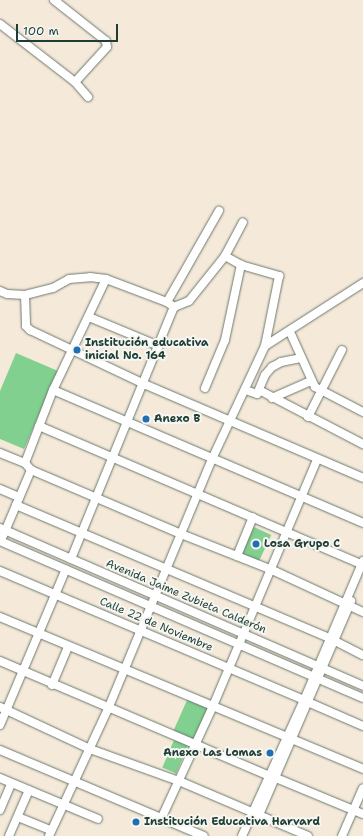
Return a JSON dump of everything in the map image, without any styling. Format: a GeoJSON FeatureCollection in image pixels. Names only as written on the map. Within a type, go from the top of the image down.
{"type":"FeatureCollection","features":[{"type":"Feature","properties":{"kind":"street"},"geometry":{"type":"LineString","coordinates":[[54,0],[107,44],[107,47],[75,82]]}},
{"type":"Feature","properties":{"kind":"street"},"geometry":{"type":"LineString","coordinates":[[0,24],[75,82],[88,97]]}},
{"type":"Feature","properties":{"kind":"street"},"geometry":{"type":"LineString","coordinates":[[168,302],[219,211]]}},
{"type":"Feature","properties":{"kind":"street"},"geometry":{"type":"LineString","coordinates":[[71,559],[144,384],[174,307],[189,301],[225,256],[243,222]]}},
{"type":"Feature","properties":{"kind":"street"},"geometry":{"type":"LineString","coordinates":[[18,817],[50,833],[63,802],[90,749],[108,709],[212,459],[265,346],[278,276],[241,265],[225,256]]}},
{"type":"Feature","properties":{"kind":"street"},"geometry":{"type":"LineString","coordinates":[[205,388],[225,340],[241,265]]}},
{"type":"Feature","properties":{"kind":"street"},"geometry":{"type":"LineString","coordinates":[[0,291],[6,294],[26,295],[53,288],[69,279],[106,279],[168,302],[174,307]]}},
{"type":"Feature","properties":{"kind":"street"},"geometry":{"type":"LineString","coordinates":[[25,463],[53,390],[106,279]]}},
{"type":"Feature","properties":{"kind":"street"},"geometry":{"type":"LineString","coordinates":[[265,346],[290,332],[341,295],[363,283]]}},
{"type":"Feature","properties":{"kind":"street"},"geometry":{"type":"LineString","coordinates":[[26,295],[26,326],[71,351],[317,460],[363,478]]}},
{"type":"Feature","properties":{"kind":"street"},"geometry":{"type":"LineString","coordinates":[[89,317],[159,346]]}},
{"type":"Feature","properties":{"kind":"street"},"geometry":{"type":"LineString","coordinates":[[290,332],[311,381],[320,391],[363,412]]}},
{"type":"Feature","properties":{"kind":"street"},"geometry":{"type":"LineString","coordinates":[[308,417],[342,350]]}},
{"type":"Feature","properties":{"kind":"street"},"geometry":{"type":"LineString","coordinates":[[261,391],[265,375],[272,367],[281,362],[301,358]]}},
{"type":"Feature","properties":{"kind":"street"},"geometry":{"type":"LineString","coordinates":[[272,398],[311,381]]}},
{"type":"Feature","properties":{"kind":"street"},"geometry":{"type":"LineString","coordinates":[[53,390],[301,498],[363,523]]}},
{"type":"Feature","properties":{"kind":"street"},"geometry":{"type":"LineString","coordinates":[[245,390],[253,394],[261,391]]}},
{"type":"Feature","properties":{"kind":"street"},"geometry":{"type":"LineString","coordinates":[[261,391],[308,417],[363,444]]}},
{"type":"Feature","properties":{"kind":"street"},"geometry":{"type":"LineString","coordinates":[[39,426],[113,459],[363,564],[307,702],[256,814],[242,836]]}},
{"type":"Feature","properties":{"kind":"street"},"geometry":{"type":"LineString","coordinates":[[0,453],[25,463],[31,470],[181,534],[270,569],[363,612]]}},
{"type":"Feature","properties":{"kind":"street"},"geometry":{"type":"LineString","coordinates":[[162,816],[212,706],[317,460]]}},
{"type":"Feature","properties":{"kind":"street"},"geometry":{"type":"LineString","coordinates":[[0,542],[3,529],[18,501],[31,470]]}},
{"type":"Feature","properties":{"kind":"street"},"geometry":{"type":"LineString","coordinates":[[0,489],[18,501],[82,532],[255,605],[363,655]]}},
{"type":"Feature","properties":{"kind":"street"},"geometry":{"type":"LineString","coordinates":[[237,556],[253,517]]}},
{"type":"Feature","properties":{"kind":"street","name":"Avenida Jaime Zubieta Calderón"},"geometry":{"type":"LineString","coordinates":[[3,529],[363,686]]}},
{"type":"Feature","properties":{"kind":"street","name":"Avenida Jaime Zubieta Calderón"},"geometry":{"type":"LineString","coordinates":[[0,542],[151,605],[363,698]]}},
{"type":"Feature","properties":{"kind":"street"},"geometry":{"type":"LineString","coordinates":[[0,725],[3,708],[22,672],[66,569]]}},
{"type":"Feature","properties":{"kind":"street","name":"Calle 22 de Noviembre"},"geometry":{"type":"LineString","coordinates":[[0,571],[228,667],[363,726]]}},
{"type":"Feature","properties":{"kind":"street"},"geometry":{"type":"LineString","coordinates":[[347,604],[363,574]]}},
{"type":"Feature","properties":{"kind":"street"},"geometry":{"type":"LineString","coordinates":[[0,617],[124,671],[212,706],[363,770]]}},
{"type":"Feature","properties":{"kind":"street"},"geometry":{"type":"LineString","coordinates":[[52,684],[68,647]]}},
{"type":"Feature","properties":{"kind":"street"},"geometry":{"type":"LineString","coordinates":[[0,661],[108,709],[195,743],[363,814]]}},
{"type":"Feature","properties":{"kind":"street"},"geometry":{"type":"LineString","coordinates":[[3,708],[90,749],[179,781],[308,836]]}},
{"type":"Feature","properties":{"kind":"street"},"geometry":{"type":"LineString","coordinates":[[0,750],[73,782],[162,816],[204,836]]}},
{"type":"Feature","properties":{"kind":"street"},"geometry":{"type":"LineString","coordinates":[[0,778],[11,784],[63,802],[98,819]]}},
{"type":"Feature","properties":{"kind":"street"},"geometry":{"type":"LineString","coordinates":[[0,810],[11,784]]}},
{"type":"Feature","properties":{"kind":"street"},"geometry":{"type":"LineString","coordinates":[[342,836],[363,788]]}},
{"type":"Feature","properties":{"kind":"street"},"geometry":{"type":"LineString","coordinates":[[10,836],[29,790]]}},
{"type":"Feature","properties":{"kind":"green space"},"geometry":{"type":"Polygon","coordinates":[[[16,353],[58,371],[24,449],[0,439],[0,391],[16,353]]]}},
{"type":"Feature","properties":{"kind":"green space","name":"Losa Grupo C"},"geometry":{"type":"Polygon","coordinates":[[[254,527],[271,535],[259,561],[242,553],[254,527]]]}},
{"type":"Feature","properties":{"kind":"green space"},"geometry":{"type":"Polygon","coordinates":[[[188,698],[208,707],[193,740],[173,731],[188,698]]]}},
{"type":"Feature","properties":{"kind":"green space"},"geometry":{"type":"Polygon","coordinates":[[[174,740],[188,746],[176,773],[162,768],[174,740]]]}},
{"type":"Feature","properties":{"kind":"place","name":"Institución educativa inicial No. 164"},"geometry":{"type":"Point","coordinates":[77,350]}},
{"type":"Feature","properties":{"kind":"place","name":"Anexo B"},"geometry":{"type":"Point","coordinates":[146,419]}},
{"type":"Feature","properties":{"kind":"place","name":"Losa Grupo C"},"geometry":{"type":"Point","coordinates":[256,544]}},
{"type":"Feature","properties":{"kind":"place","name":"Anexo Las Lomas"},"geometry":{"type":"Point","coordinates":[270,753]}},
{"type":"Feature","properties":{"kind":"place","name":"Institución Educativa Harvard"},"geometry":{"type":"Point","coordinates":[136,822]}}]}
